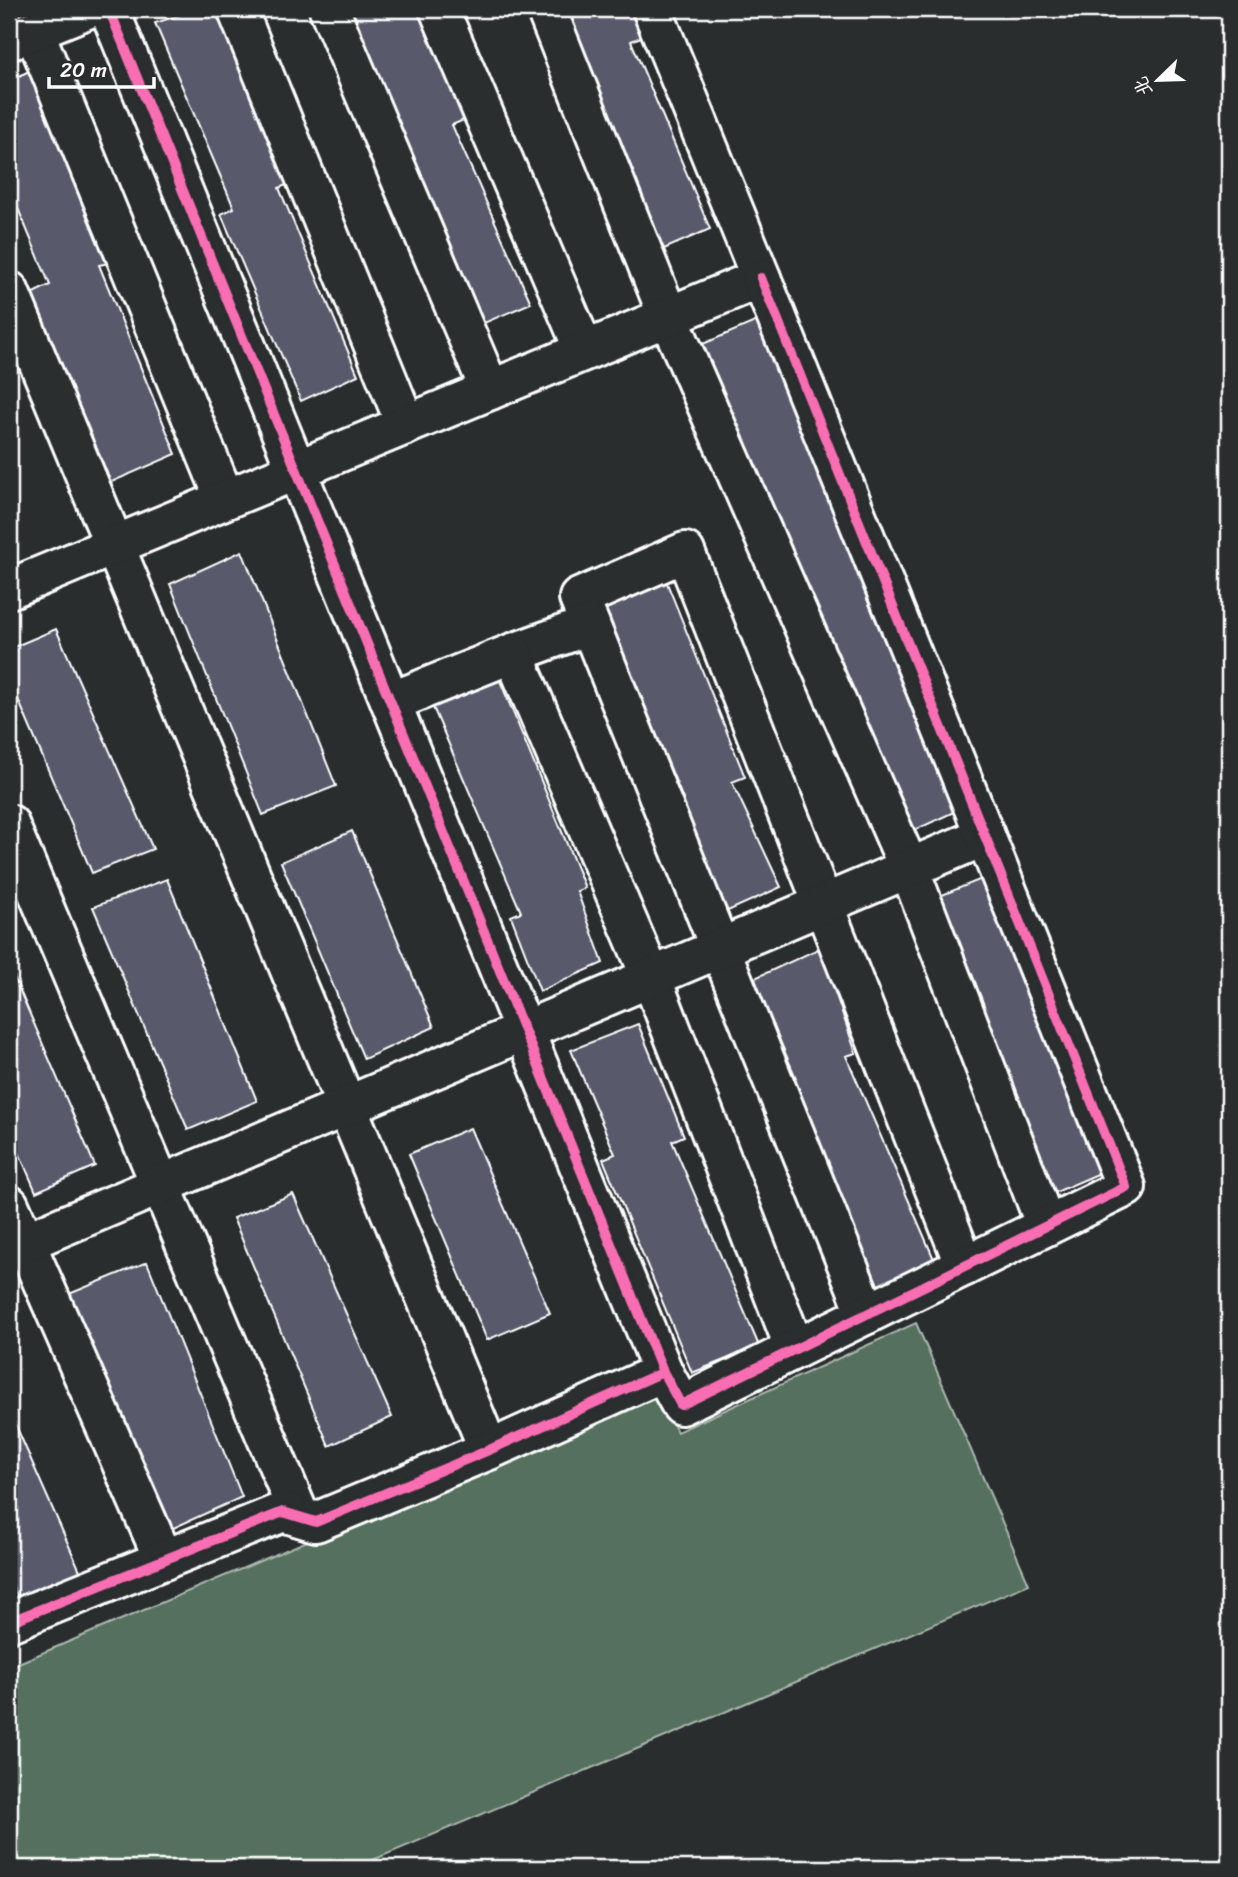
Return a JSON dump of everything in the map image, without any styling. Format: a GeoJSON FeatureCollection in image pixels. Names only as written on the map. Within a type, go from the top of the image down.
{"type":"FeatureCollection","features":[{"type":"Feature","properties":{"kind":"street"},"geometry":{"type":"LineString","coordinates":[[87,9],[21,36],[225,499]]}},
{"type":"Feature","properties":{"kind":"street"},"geometry":{"type":"LineString","coordinates":[[109,9],[663,1372],[681,1405],[1126,1187],[652,9]]}},
{"type":"Feature","properties":{"kind":"street"},"geometry":{"type":"LineString","coordinates":[[237,9],[406,425]]}},
{"type":"Feature","properties":{"kind":"street"},"geometry":{"type":"LineString","coordinates":[[329,9],[490,390]]}},
{"type":"Feature","properties":{"kind":"street"},"geometry":{"type":"LineString","coordinates":[[439,9],[584,350]]}},
{"type":"Feature","properties":{"kind":"street"},"geometry":{"type":"LineString","coordinates":[[546,9],[668,316],[909,867],[1046,1226]]}},
{"type":"Feature","properties":{"kind":"street"},"geometry":{"type":"LineString","coordinates":[[9,589],[761,278]]}},
{"type":"Feature","properties":{"kind":"street"},"geometry":{"type":"LineString","coordinates":[[9,290],[489,1450]]}},
{"type":"Feature","properties":{"kind":"street"},"geometry":{"type":"LineString","coordinates":[[867,1314],[579,598],[685,552],[964,1266]]}},
{"type":"Feature","properties":{"kind":"street"},"geometry":{"type":"LineString","coordinates":[[391,702],[590,625]]}},
{"type":"Feature","properties":{"kind":"street"},"geometry":{"type":"LineString","coordinates":[[513,653],[651,977],[795,1349]]}},
{"type":"Feature","properties":{"kind":"street"},"geometry":{"type":"LineString","coordinates":[[9,824],[300,1517]]}},
{"type":"Feature","properties":{"kind":"street"},"geometry":{"type":"LineString","coordinates":[[17,1245],[985,835]]}},
{"type":"Feature","properties":{"kind":"street"},"geometry":{"type":"LineString","coordinates":[[9,1205],[17,1245],[164,1560]]}},
{"type":"Feature","properties":{"kind":"street"},"geometry":{"type":"LineString","coordinates":[[9,1622],[283,1512],[316,1522],[489,1450],[663,1372]]}},
{"type":"Feature","properties":{"kind":"green space"},"geometry":{"type":"Polygon","coordinates":[[[916,1323],[1029,1584],[354,1868],[9,1868],[9,1667],[658,1393],[677,1432],[916,1323]]]}},
{"type":"Feature","properties":{"kind":"building"},"geometry":{"type":"Polygon","coordinates":[[[198,9],[222,9],[291,183],[279,188],[358,375],[301,401],[221,214],[234,208],[155,23],[198,9]]]}},
{"type":"Feature","properties":{"kind":"building"},"geometry":{"type":"Polygon","coordinates":[[[348,9],[421,9],[466,119],[452,125],[531,303],[477,326],[348,9]]]}},
{"type":"Feature","properties":{"kind":"building"},"geometry":{"type":"Polygon","coordinates":[[[560,9],[630,9],[641,37],[631,41],[710,229],[655,253],[560,9]]]}},
{"type":"Feature","properties":{"kind":"building"},"geometry":{"type":"Polygon","coordinates":[[[31,70],[109,263],[99,265],[176,454],[107,484],[31,294],[50,285],[9,187],[9,81],[31,70]]]}},
{"type":"Feature","properties":{"kind":"building"},"geometry":{"type":"Polygon","coordinates":[[[762,319],[875,595],[867,599],[956,811],[898,838],[698,346],[762,319]]]}},
{"type":"Feature","properties":{"kind":"building"},"geometry":{"type":"Polygon","coordinates":[[[242,551],[336,786],[263,815],[170,584],[242,551]]]}},
{"type":"Feature","properties":{"kind":"building"},"geometry":{"type":"Polygon","coordinates":[[[661,568],[745,777],[732,782],[781,887],[719,915],[673,810],[684,802],[599,594],[661,568]]]}},
{"type":"Feature","properties":{"kind":"building"},"geometry":{"type":"Polygon","coordinates":[[[56,629],[153,849],[92,873],[9,678],[9,649],[56,629]]]}},
{"type":"Feature","properties":{"kind":"building"},"geometry":{"type":"Polygon","coordinates":[[[499,678],[585,888],[577,891],[603,963],[540,991],[511,916],[521,912],[432,705],[499,678]]]}},
{"type":"Feature","properties":{"kind":"building"},"geometry":{"type":"Polygon","coordinates":[[[352,831],[434,1027],[364,1059],[281,862],[352,831]]]}},
{"type":"Feature","properties":{"kind":"building"},"geometry":{"type":"Polygon","coordinates":[[[999,872],[1025,982],[1100,1173],[1047,1196],[932,899],[999,872]]]}},
{"type":"Feature","properties":{"kind":"building"},"geometry":{"type":"Polygon","coordinates":[[[167,879],[257,1101],[188,1130],[93,907],[167,879]]]}},
{"type":"Feature","properties":{"kind":"building"},"geometry":{"type":"Polygon","coordinates":[[[820,948],[856,1053],[846,1056],[937,1266],[877,1291],[786,1082],[796,1078],[753,979],[820,948]]]}},
{"type":"Feature","properties":{"kind":"building"},"geometry":{"type":"Polygon","coordinates":[[[14,977],[95,1166],[36,1192],[9,1130],[9,980],[14,977]]]}},
{"type":"Feature","properties":{"kind":"building"},"geometry":{"type":"Polygon","coordinates":[[[638,1024],[684,1136],[672,1141],[759,1346],[692,1373],[603,1159],[615,1154],[571,1050],[638,1024]]]}},
{"type":"Feature","properties":{"kind":"building"},"geometry":{"type":"Polygon","coordinates":[[[470,1128],[550,1313],[487,1340],[409,1154],[470,1128]]]}},
{"type":"Feature","properties":{"kind":"building"},"geometry":{"type":"Polygon","coordinates":[[[293,1194],[392,1417],[329,1446],[233,1218],[293,1194]]]}},
{"type":"Feature","properties":{"kind":"building"},"geometry":{"type":"Polygon","coordinates":[[[147,1262],[242,1497],[169,1530],[69,1294],[147,1262]]]}},
{"type":"Feature","properties":{"kind":"building"},"geometry":{"type":"Polygon","coordinates":[[[9,1410],[81,1573],[19,1601],[9,1578],[9,1410]]]}},
{"type":"Feature","properties":{"kind":"cycle path"},"geometry":{"type":"LineString","coordinates":[[109,9],[663,1372]]}},
{"type":"Feature","properties":{"kind":"cycle path"},"geometry":{"type":"LineString","coordinates":[[9,1622],[283,1512],[316,1522],[489,1450],[663,1372],[681,1405],[1126,1187],[761,278]]}}]}
